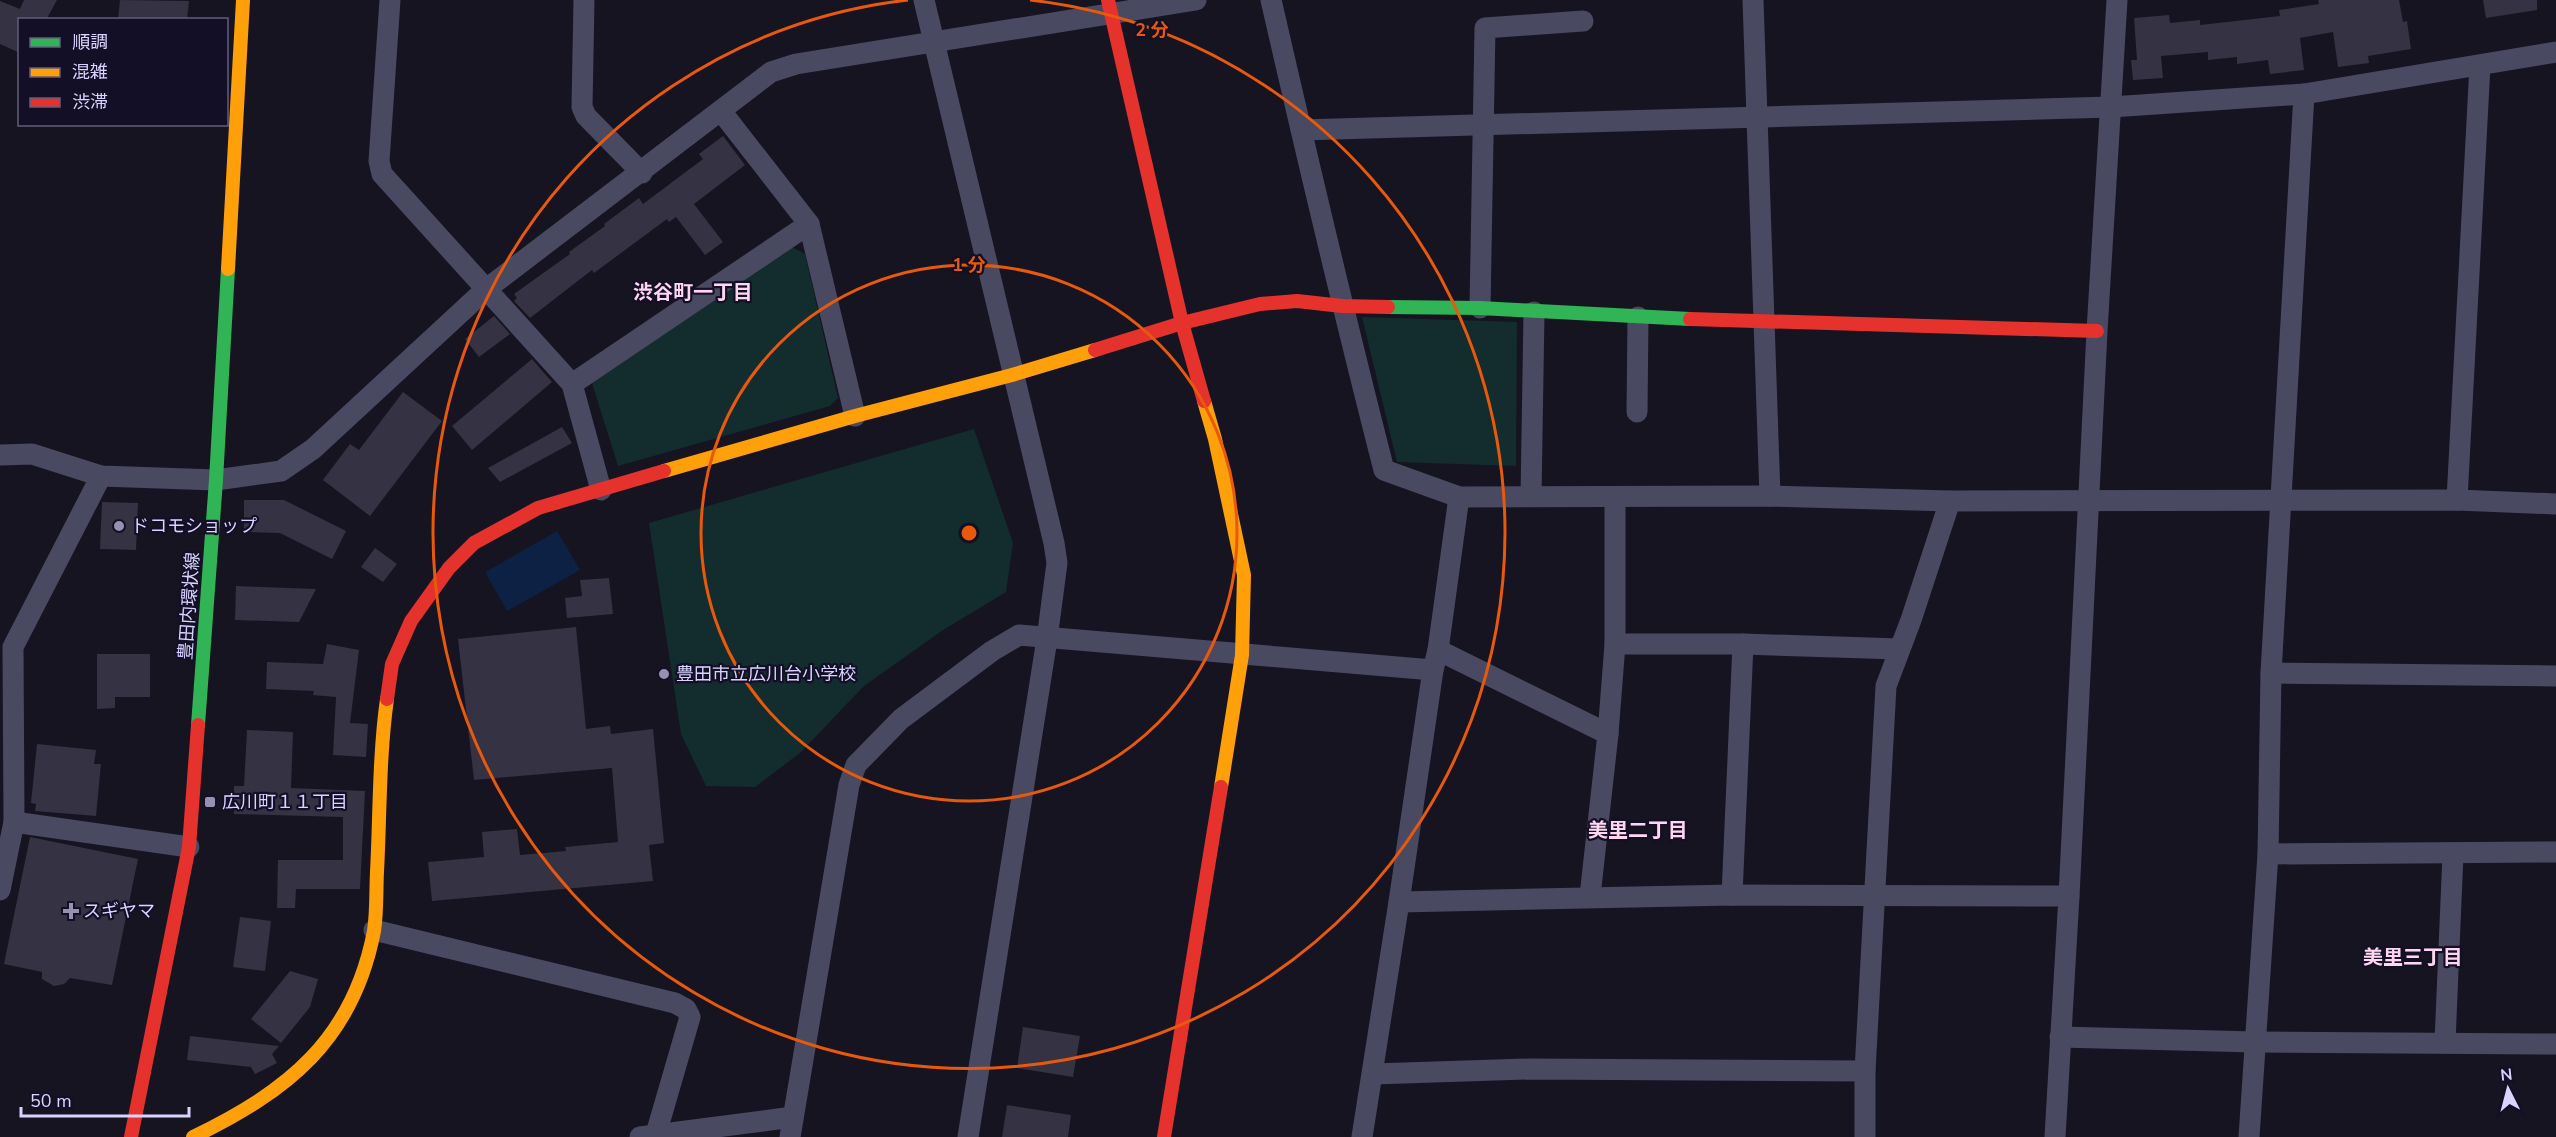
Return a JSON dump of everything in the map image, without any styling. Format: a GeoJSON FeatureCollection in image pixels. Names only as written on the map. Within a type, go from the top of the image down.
{"type":"FeatureCollection","features":[{"type":"Feature","properties":{"kind":"street","name":"豊田内環状線"},"geometry":{"type":"LineString","coordinates":[[131,1137],[189,847],[216,480],[243,0]]}},
{"type":"Feature","properties":{"kind":"street"},"geometry":{"type":"LineString","coordinates":[[390,0],[379,161],[382,174],[572,384],[601,490]]}},
{"type":"Feature","properties":{"kind":"street"},"geometry":{"type":"LineString","coordinates":[[584,0],[582,107],[586,116],[642,172]]}},
{"type":"Feature","properties":{"kind":"street"},"geometry":{"type":"LineString","coordinates":[[924,0],[1057,563],[968,1137]]}},
{"type":"Feature","properties":{"kind":"street"},"geometry":{"type":"LineString","coordinates":[[0,455],[32,454],[101,476],[216,480],[281,471],[300,459],[485,290],[771,72],[786,66],[934,42],[1109,6],[1196,0]]}},
{"type":"Feature","properties":{"kind":"street"},"geometry":{"type":"LineString","coordinates":[[1271,0],[1342,306],[1384,470],[1459,497],[1770,496],[1950,501],[2457,500],[2556,504]]}},
{"type":"Feature","properties":{"kind":"street"},"geometry":{"type":"LineString","coordinates":[[1753,0],[1770,496]]}},
{"type":"Feature","properties":{"kind":"street"},"geometry":{"type":"LineString","coordinates":[[2055,1137],[2090,501],[2097,331],[2117,0]]}},
{"type":"Feature","properties":{"kind":"street"},"geometry":{"type":"LineString","coordinates":[[1109,6],[1182,323],[1215,439],[1244,575],[1242,655],[1164,1137]]}},
{"type":"Feature","properties":{"kind":"street"},"geometry":{"type":"LineString","coordinates":[[1480,308],[1485,28],[1584,21]]}},
{"type":"Feature","properties":{"kind":"street"},"geometry":{"type":"LineString","coordinates":[[1301,130],[2111,107],[2304,94],[2556,52]]}},
{"type":"Feature","properties":{"kind":"street"},"geometry":{"type":"LineString","coordinates":[[2457,500],[2480,64]]}},
{"type":"Feature","properties":{"kind":"street"},"geometry":{"type":"LineString","coordinates":[[2249,1137],[2268,854],[2271,673],[2304,94]]}},
{"type":"Feature","properties":{"kind":"street"},"geometry":{"type":"LineString","coordinates":[[721,111],[809,224],[855,416]]}},
{"type":"Feature","properties":{"kind":"street"},"geometry":{"type":"LineString","coordinates":[[572,384],[809,224]]}},
{"type":"Feature","properties":{"kind":"street"},"geometry":{"type":"LineString","coordinates":[[193,1137],[238,1115],[273,1092],[295,1075],[334,1034],[358,990],[374,930],[388,686],[392,664],[411,621],[426,596],[448,568],[474,543],[538,508],[855,416],[1012,375],[1182,323],[1260,304],[1297,301],[1342,306],[1480,308],[1763,323],[2097,331]]}},
{"type":"Feature","properties":{"kind":"street"},"geometry":{"type":"LineString","coordinates":[[1531,496],[1534,312]]}},
{"type":"Feature","properties":{"kind":"street"},"geometry":{"type":"LineString","coordinates":[[1637,412],[1638,317]]}},
{"type":"Feature","properties":{"kind":"street"},"geometry":{"type":"LineString","coordinates":[[0,890],[14,822],[6,707],[7,646],[101,476]]}},
{"type":"Feature","properties":{"kind":"street"},"geometry":{"type":"LineString","coordinates":[[1362,1137],[1459,497]]}},
{"type":"Feature","properties":{"kind":"street"},"geometry":{"type":"LineString","coordinates":[[1590,896],[1608,734],[1615,644],[1615,497]]}},
{"type":"Feature","properties":{"kind":"street"},"geometry":{"type":"LineString","coordinates":[[1865,1137],[1865,1071],[1873,896],[1886,686],[1950,501]]}},
{"type":"Feature","properties":{"kind":"street"},"geometry":{"type":"LineString","coordinates":[[374,930],[675,1003],[686,1008],[690,1017],[648,1136],[792,1127],[849,785],[856,765],[901,719],[992,651],[1019,635],[1242,655],[1436,660],[1608,734]]}},
{"type":"Feature","properties":{"kind":"street"},"geometry":{"type":"LineString","coordinates":[[1615,644],[1743,644],[1899,649]]}},
{"type":"Feature","properties":{"kind":"street"},"geometry":{"type":"LineString","coordinates":[[1732,895],[1743,644]]}},
{"type":"Feature","properties":{"kind":"street"},"geometry":{"type":"LineString","coordinates":[[2271,673],[2556,676]]}},
{"type":"Feature","properties":{"kind":"street"},"geometry":{"type":"LineString","coordinates":[[14,822],[189,847]]}},
{"type":"Feature","properties":{"kind":"street"},"geometry":{"type":"LineString","coordinates":[[2268,854],[2556,852]]}},
{"type":"Feature","properties":{"kind":"street"},"geometry":{"type":"LineString","coordinates":[[2445,1042],[2453,854]]}},
{"type":"Feature","properties":{"kind":"street"},"geometry":{"type":"LineString","coordinates":[[1399,902],[1590,896],[2069,896]]}},
{"type":"Feature","properties":{"kind":"street"},"geometry":{"type":"LineString","coordinates":[[2060,1037],[2255,1042],[2556,1044]]}},
{"type":"Feature","properties":{"kind":"street"},"geometry":{"type":"LineString","coordinates":[[1373,1074],[1529,1069],[1865,1071]]}},
{"type":"Feature","properties":{"kind":"green space"},"geometry":{"type":"Polygon","coordinates":[[[790,246],[805,254],[838,398],[830,406],[618,466],[592,383],[790,246]]]}},
{"type":"Feature","properties":{"kind":"green space"},"geometry":{"type":"Polygon","coordinates":[[[1362,317],[1517,322],[1516,466],[1397,462],[1362,317]]]}},
{"type":"Feature","properties":{"kind":"green space"},"geometry":{"type":"Polygon","coordinates":[[[974,429],[1013,543],[1006,592],[943,630],[864,686],[800,753],[755,787],[706,786],[681,734],[649,523],[974,429]]]}},
{"type":"Feature","properties":{"kind":"water"},"geometry":{"type":"Polygon","coordinates":[[[557,531],[580,570],[507,611],[485,572],[557,531]]]}},
{"type":"Feature","properties":{"kind":"building"},"geometry":{"type":"Polygon","coordinates":[[[24,0],[57,0],[47,18],[18,18],[18,52],[0,44],[0,1],[20,9],[24,0]]]}},
{"type":"Feature","properties":{"kind":"building"},"geometry":{"type":"Polygon","coordinates":[[[120,0],[189,1],[187,18],[118,18],[120,0]]]}},
{"type":"Feature","properties":{"kind":"building"},"geometry":{"type":"Polygon","coordinates":[[[2318,0],[2399,0],[2403,22],[2407,21],[2411,49],[2368,56],[2369,63],[2338,67],[2333,32],[2300,38],[2304,70],[2270,74],[2268,60],[2237,64],[2237,57],[2208,60],[2208,52],[2161,56],[2163,78],[2133,80],[2131,60],[2137,60],[2134,18],[2169,15],[2170,23],[2200,20],[2200,25],[2280,16],[2279,10],[2319,4],[2318,0]]]}},
{"type":"Feature","properties":{"kind":"building"},"geometry":{"type":"Polygon","coordinates":[[[2483,0],[2537,0],[2537,10],[2486,18],[2483,0]]]}},
{"type":"Feature","properties":{"kind":"building"},"geometry":{"type":"Polygon","coordinates":[[[723,136],[745,165],[694,204],[723,242],[705,255],[676,217],[669,222],[667,219],[594,273],[592,270],[530,318],[514,301],[517,298],[514,294],[570,254],[569,252],[605,226],[604,224],[639,198],[643,204],[703,159],[699,154],[723,136]]]}},
{"type":"Feature","properties":{"kind":"building"},"geometry":{"type":"Polygon","coordinates":[[[494,316],[510,334],[479,357],[465,339],[494,316]]]}},
{"type":"Feature","properties":{"kind":"building"},"geometry":{"type":"Polygon","coordinates":[[[532,359],[552,382],[472,450],[452,426],[532,359]]]}},
{"type":"Feature","properties":{"kind":"building"},"geometry":{"type":"Polygon","coordinates":[[[403,392],[442,421],[370,516],[323,480],[350,444],[359,450],[403,392]]]}},
{"type":"Feature","properties":{"kind":"building"},"geometry":{"type":"Polygon","coordinates":[[[562,427],[572,443],[500,482],[488,468],[562,427]]]}},
{"type":"Feature","properties":{"kind":"building"},"geometry":{"type":"Polygon","coordinates":[[[244,500],[284,500],[346,531],[332,559],[280,533],[244,532],[244,500]]]}},
{"type":"Feature","properties":{"kind":"building","name":"ドコモショップ"},"geometry":{"type":"Polygon","coordinates":[[[102,502],[138,503],[136,550],[100,549],[102,502]]]}},
{"type":"Feature","properties":{"kind":"building"},"geometry":{"type":"Polygon","coordinates":[[[375,548],[397,564],[383,582],[361,567],[375,548]]]}},
{"type":"Feature","properties":{"kind":"building"},"geometry":{"type":"Polygon","coordinates":[[[609,578],[613,614],[567,618],[565,598],[582,596],[580,580],[609,578]]]}},
{"type":"Feature","properties":{"kind":"building"},"geometry":{"type":"Polygon","coordinates":[[[236,586],[316,589],[299,622],[235,620],[236,586]]]}},
{"type":"Feature","properties":{"kind":"building"},"geometry":{"type":"Polygon","coordinates":[[[576,627],[586,729],[610,726],[611,734],[653,729],[664,843],[649,845],[653,881],[432,901],[428,862],[484,857],[482,832],[517,829],[520,855],[566,851],[565,847],[618,842],[612,768],[474,780],[458,639],[576,627]]]}},
{"type":"Feature","properties":{"kind":"building"},"geometry":{"type":"Polygon","coordinates":[[[327,644],[359,650],[350,723],[368,724],[366,757],[333,755],[336,697],[313,695],[314,691],[266,689],[267,662],[323,664],[327,644]]]}},
{"type":"Feature","properties":{"kind":"building"},"geometry":{"type":"Polygon","coordinates":[[[97,654],[150,654],[150,697],[115,697],[115,708],[97,709],[97,654]]]}},
{"type":"Feature","properties":{"kind":"building"},"geometry":{"type":"Polygon","coordinates":[[[247,730],[293,732],[291,788],[365,791],[360,889],[296,889],[295,908],[277,908],[278,860],[343,860],[343,817],[234,814],[234,786],[244,786],[247,730]]]}},
{"type":"Feature","properties":{"kind":"building"},"geometry":{"type":"Polygon","coordinates":[[[37,744],[96,750],[94,764],[101,764],[96,816],[35,811],[36,804],[31,803],[37,744]]]}},
{"type":"Feature","properties":{"kind":"building","name":"スギヤマ"},"geometry":{"type":"Polygon","coordinates":[[[30,837],[138,859],[112,985],[70,978],[64,984],[54,986],[42,979],[42,972],[4,964],[30,837]]]}},
{"type":"Feature","properties":{"kind":"building"},"geometry":{"type":"Polygon","coordinates":[[[240,917],[271,921],[265,971],[233,967],[240,917]]]}},
{"type":"Feature","properties":{"kind":"building"},"geometry":{"type":"Polygon","coordinates":[[[290,971],[318,979],[310,1007],[281,1043],[251,1019],[290,971]]]}},
{"type":"Feature","properties":{"kind":"building"},"geometry":{"type":"Polygon","coordinates":[[[1023,1027],[1080,1036],[1073,1077],[1017,1068],[1023,1027]]]}},
{"type":"Feature","properties":{"kind":"building"},"geometry":{"type":"Polygon","coordinates":[[[190,1036],[279,1046],[272,1054],[277,1063],[255,1074],[251,1067],[187,1060],[190,1036]]]}},
{"type":"Feature","properties":{"kind":"building"},"geometry":{"type":"Polygon","coordinates":[[[1007,1105],[1071,1115],[1068,1137],[1002,1137],[1007,1105]]]}},
{"type":"Feature","properties":{"kind":"traffic: fast"},"geometry":{"type":"LineString","coordinates":[[198,725],[216,480],[228,269]]}},
{"type":"Feature","properties":{"kind":"traffic: fast"},"geometry":{"type":"LineString","coordinates":[[1388,307],[1480,308],[1690,319]]}},
{"type":"Feature","properties":{"kind":"traffic: slow"},"geometry":{"type":"LineString","coordinates":[[228,269],[243,0]]}},
{"type":"Feature","properties":{"kind":"traffic: slow"},"geometry":{"type":"LineString","coordinates":[[664,471],[1095,350]]}},
{"type":"Feature","properties":{"kind":"traffic: slow"},"geometry":{"type":"LineString","coordinates":[[1204,401],[1215,439],[1244,575],[1242,655],[1221,787]]}},
{"type":"Feature","properties":{"kind":"traffic: slow"},"geometry":{"type":"LineString","coordinates":[[193,1137],[258,1101],[286,1080],[311,1058],[333,1032],[350,1003],[364,969],[375,924],[381,764],[387,699]]}},
{"type":"Feature","properties":{"kind":"traffic: jam"},"geometry":{"type":"LineString","coordinates":[[1108,0],[1182,323],[1204,401]]}},
{"type":"Feature","properties":{"kind":"traffic: jam"},"geometry":{"type":"LineString","coordinates":[[1095,350],[1182,323],[1260,304],[1297,301],[1342,306],[1388,307]]}},
{"type":"Feature","properties":{"kind":"traffic: jam"},"geometry":{"type":"LineString","coordinates":[[1690,319],[2097,331]]}},
{"type":"Feature","properties":{"kind":"traffic: jam"},"geometry":{"type":"LineString","coordinates":[[387,699],[392,664],[411,621],[449,568],[474,543],[538,508],[664,471]]}},
{"type":"Feature","properties":{"kind":"traffic: jam"},"geometry":{"type":"LineString","coordinates":[[131,1137],[189,847],[198,725]]}},
{"type":"Feature","properties":{"kind":"traffic: jam"},"geometry":{"type":"LineString","coordinates":[[1164,1137],[1221,787]]}},
{"type":"Feature","properties":{"kind":"place","name":"ドコモショップ"},"geometry":{"type":"Point","coordinates":[119,526]}},
{"type":"Feature","properties":{"kind":"place","name":"豊田市立広川台小学校"},"geometry":{"type":"Point","coordinates":[664,674]}},
{"type":"Feature","properties":{"kind":"place","name":"広川町１１丁目"},"geometry":{"type":"Point","coordinates":[210,802]}},
{"type":"Feature","properties":{"kind":"place","name":"スギヤマ"},"geometry":{"type":"Point","coordinates":[71,911]}},
{"type":"Feature","properties":{"kind":"district","name":"渋谷町一丁目"},"geometry":{"type":"Point","coordinates":[693,292]}},
{"type":"Feature","properties":{"kind":"district","name":"美里二丁目"},"geometry":{"type":"Point","coordinates":[1638,830]}},
{"type":"Feature","properties":{"kind":"district","name":"美里三丁目"},"geometry":{"type":"Point","coordinates":[2413,957]}}]}
